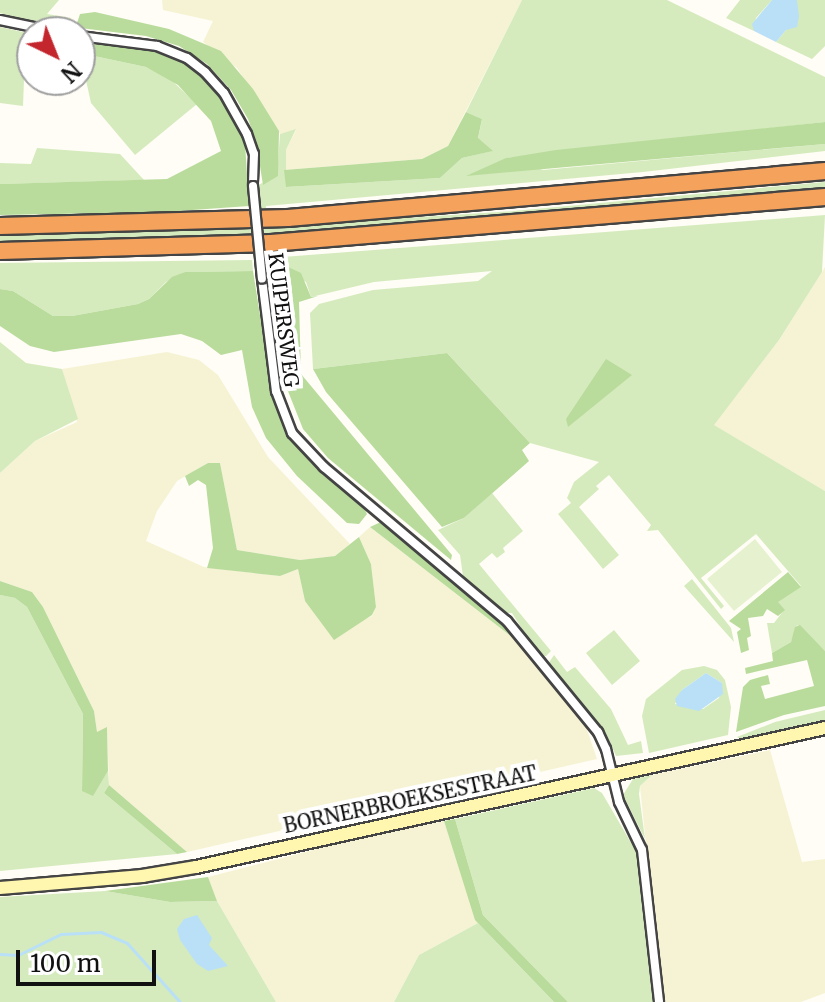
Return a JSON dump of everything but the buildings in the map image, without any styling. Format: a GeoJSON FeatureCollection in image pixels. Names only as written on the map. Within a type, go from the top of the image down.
{"type":"FeatureCollection","features":[{"type":"Feature","properties":{"kind":"highway"},"geometry":{"type":"LineString","coordinates":[[0,226],[303,217],[825,171]]}},
{"type":"Feature","properties":{"kind":"highway"},"geometry":{"type":"LineString","coordinates":[[0,251],[271,243],[825,197]]}},
{"type":"Feature","properties":{"kind":"main road","name":"BORNERBROEKSESTRAAT"},"geometry":{"type":"LineString","coordinates":[[0,888],[128,878],[196,867],[825,728]]}},
{"type":"Feature","properties":{"kind":"street","name":"KUIPERSWEG"},"geometry":{"type":"LineString","coordinates":[[96,38],[157,46],[187,58],[224,93],[247,134],[254,154],[253,186],[276,391],[292,433],[324,467],[507,621],[598,732],[619,802],[642,850],[659,1002]]}},
{"type":"Feature","properties":{"kind":"shaded area"},"geometry":{"type":"Polygon","coordinates":[[[162,0],[522,0],[448,146],[422,159],[284,170],[286,150],[296,130],[280,134],[237,68],[203,42],[213,21],[163,10],[162,0]]]}},
{"type":"Feature","properties":{"kind":"shaded area"},"geometry":{"type":"Polygon","coordinates":[[[825,267],[825,491],[713,425],[779,340],[825,267]]]}},
{"type":"Feature","properties":{"kind":"shaded area"},"geometry":{"type":"Polygon","coordinates":[[[167,352],[199,360],[218,375],[268,457],[350,544],[335,556],[300,560],[237,550],[220,463],[208,463],[177,481],[157,511],[146,541],[204,567],[280,576],[298,569],[305,601],[365,619],[372,616],[376,607],[371,564],[359,537],[370,527],[526,648],[584,721],[597,759],[187,852],[109,785],[107,728],[97,733],[94,711],[43,607],[32,592],[0,581],[0,473],[35,441],[77,422],[62,369],[167,352]]]}},
{"type":"Feature","properties":{"kind":"shaded area"},"geometry":{"type":"Polygon","coordinates":[[[770,750],[802,862],[825,859],[825,993],[801,1002],[662,1002],[640,786],[652,775],[770,750]]]}},
{"type":"Feature","properties":{"kind":"shaded area"},"geometry":{"type":"Polygon","coordinates":[[[444,821],[478,923],[419,955],[394,1002],[276,1002],[217,901],[208,877],[356,839],[444,821]]]}},
{"type":"Feature","properties":{"kind":"green space"},"geometry":{"type":"Polygon","coordinates":[[[0,0],[59,0],[47,14],[59,16],[16,17],[0,13],[0,0]]]}},
{"type":"Feature","properties":{"kind":"green space"},"geometry":{"type":"Polygon","coordinates":[[[522,0],[667,0],[825,77],[825,122],[506,158],[543,170],[825,144],[825,151],[643,172],[266,206],[267,227],[514,211],[825,182],[825,190],[268,236],[272,279],[266,279],[261,237],[0,246],[0,234],[260,228],[256,186],[277,176],[280,134],[296,129],[286,150],[286,187],[440,178],[462,158],[492,151],[478,139],[482,119],[466,112],[522,0]]]}},
{"type":"Feature","properties":{"kind":"green space"},"geometry":{"type":"Polygon","coordinates":[[[740,0],[772,0],[756,18],[754,31],[726,18],[740,0]]]}},
{"type":"Feature","properties":{"kind":"green space"},"geometry":{"type":"Polygon","coordinates":[[[797,0],[825,0],[825,46],[812,59],[776,42],[786,30],[797,0]]]}},
{"type":"Feature","properties":{"kind":"green space"},"geometry":{"type":"Polygon","coordinates":[[[95,12],[169,29],[221,51],[253,89],[279,131],[278,176],[263,185],[256,141],[248,119],[231,90],[207,64],[179,46],[146,36],[96,30],[96,16],[80,14],[95,12]]]}},
{"type":"Feature","properties":{"kind":"green space"},"geometry":{"type":"Polygon","coordinates":[[[0,27],[16,30],[16,96],[23,96],[23,106],[0,103],[0,27]]]}},
{"type":"Feature","properties":{"kind":"green space"},"geometry":{"type":"Polygon","coordinates":[[[96,43],[147,49],[185,63],[202,76],[223,100],[245,143],[249,206],[164,212],[0,215],[0,184],[167,179],[221,151],[211,121],[178,85],[146,67],[96,56],[96,43]]]}},
{"type":"Feature","properties":{"kind":"green space"},"geometry":{"type":"Polygon","coordinates":[[[96,56],[146,67],[169,78],[197,104],[135,155],[91,103],[89,96],[96,96],[96,56]]]}},
{"type":"Feature","properties":{"kind":"green space"},"geometry":{"type":"Polygon","coordinates":[[[466,112],[482,119],[478,138],[493,151],[462,158],[440,178],[286,187],[284,170],[422,159],[448,146],[466,112]]]}},
{"type":"Feature","properties":{"kind":"green space"},"geometry":{"type":"Polygon","coordinates":[[[825,122],[825,144],[466,176],[506,158],[556,150],[825,122]]]}},
{"type":"Feature","properties":{"kind":"green space"},"geometry":{"type":"Polygon","coordinates":[[[37,148],[120,154],[144,180],[0,184],[0,163],[31,164],[37,148]]]}},
{"type":"Feature","properties":{"kind":"green space"},"geometry":{"type":"Polygon","coordinates":[[[825,215],[822,272],[779,340],[714,425],[825,491],[825,651],[797,625],[791,642],[772,653],[767,623],[774,623],[784,610],[777,602],[801,586],[756,534],[701,578],[724,606],[721,609],[658,530],[647,531],[651,525],[609,475],[579,507],[619,555],[603,569],[558,514],[571,503],[567,498],[574,482],[599,462],[530,443],[447,353],[313,369],[310,313],[319,304],[373,290],[478,281],[492,271],[374,282],[311,297],[306,282],[286,269],[283,257],[825,215]]]}},
{"type":"Feature","properties":{"kind":"green space"},"geometry":{"type":"Polygon","coordinates":[[[252,260],[253,271],[185,272],[166,282],[149,299],[138,304],[72,316],[53,316],[13,291],[0,289],[0,263],[252,260]]]}},
{"type":"Feature","properties":{"kind":"green space"},"geometry":{"type":"Polygon","coordinates":[[[288,267],[301,273],[311,297],[318,296],[299,302],[301,374],[452,555],[451,560],[328,458],[303,429],[284,381],[272,279],[288,267]]]}},
{"type":"Feature","properties":{"kind":"green space"},"geometry":{"type":"Polygon","coordinates":[[[253,271],[272,391],[282,424],[310,462],[361,502],[367,514],[359,524],[347,523],[297,476],[266,438],[252,407],[242,350],[221,355],[202,341],[181,334],[54,352],[30,346],[0,326],[0,289],[13,291],[53,316],[72,316],[138,304],[149,299],[172,277],[185,272],[253,271]]]}},
{"type":"Feature","properties":{"kind":"green space"},"geometry":{"type":"Polygon","coordinates":[[[0,342],[26,363],[62,369],[78,419],[35,441],[0,473],[0,342]]]}},
{"type":"Feature","properties":{"kind":"green space"},"geometry":{"type":"Polygon","coordinates":[[[447,353],[530,443],[522,450],[529,461],[464,518],[442,527],[326,392],[313,369],[447,353]]]}},
{"type":"Feature","properties":{"kind":"green space"},"geometry":{"type":"Polygon","coordinates":[[[606,359],[632,375],[568,427],[566,419],[606,359]]]}},
{"type":"Feature","properties":{"kind":"green space"},"geometry":{"type":"Polygon","coordinates":[[[208,463],[220,463],[237,550],[300,560],[335,556],[359,537],[371,564],[376,607],[372,615],[334,640],[305,601],[298,569],[280,576],[207,568],[213,548],[206,485],[198,480],[189,486],[185,476],[208,463]]]}},
{"type":"Feature","properties":{"kind":"green space"},"geometry":{"type":"Polygon","coordinates":[[[492,493],[523,531],[503,548],[505,552],[497,558],[492,553],[479,564],[551,651],[546,656],[541,656],[532,645],[512,613],[505,613],[463,576],[460,555],[438,530],[464,518],[492,493]]]}},
{"type":"Feature","properties":{"kind":"green space"},"geometry":{"type":"Polygon","coordinates":[[[383,521],[501,619],[526,648],[370,527],[383,521]]]}},
{"type":"Feature","properties":{"kind":"green space"},"geometry":{"type":"Polygon","coordinates":[[[755,539],[782,572],[734,611],[707,579],[755,539]]]}},
{"type":"Feature","properties":{"kind":"green space"},"geometry":{"type":"Polygon","coordinates":[[[788,572],[801,587],[778,602],[785,610],[778,616],[767,609],[763,616],[748,618],[751,636],[747,638],[749,650],[741,653],[737,632],[741,629],[729,621],[788,572]]]}},
{"type":"Feature","properties":{"kind":"green space"},"geometry":{"type":"Polygon","coordinates":[[[692,579],[731,628],[734,642],[684,586],[692,579]]]}},
{"type":"Feature","properties":{"kind":"green space"},"geometry":{"type":"Polygon","coordinates":[[[0,581],[32,592],[43,607],[94,711],[97,732],[107,727],[108,771],[93,796],[82,791],[83,714],[27,607],[15,598],[0,595],[0,581]]]}},
{"type":"Feature","properties":{"kind":"green space"},"geometry":{"type":"Polygon","coordinates":[[[0,595],[15,598],[27,607],[83,714],[82,790],[93,795],[108,771],[109,785],[104,793],[177,854],[0,871],[0,595]]]}},
{"type":"Feature","properties":{"kind":"green space"},"geometry":{"type":"Polygon","coordinates":[[[800,625],[825,651],[825,706],[784,715],[736,732],[743,687],[750,680],[768,675],[770,684],[761,686],[765,699],[814,686],[807,660],[746,674],[745,668],[773,661],[772,653],[791,642],[795,627],[800,625]]]}},
{"type":"Feature","properties":{"kind":"green space"},"geometry":{"type":"Polygon","coordinates":[[[614,630],[640,661],[612,685],[586,653],[614,630]]]}},
{"type":"Feature","properties":{"kind":"green space"},"geometry":{"type":"Polygon","coordinates":[[[554,655],[567,672],[575,667],[611,709],[628,745],[641,741],[643,753],[616,756],[609,740],[548,664],[554,655]]]}},
{"type":"Feature","properties":{"kind":"green space"},"geometry":{"type":"Polygon","coordinates":[[[704,666],[717,670],[725,680],[731,707],[728,735],[649,753],[642,716],[646,699],[682,670],[704,666]],[[706,673],[682,690],[675,704],[703,709],[719,698],[722,683],[706,673]]]}},
{"type":"Feature","properties":{"kind":"green space"},"geometry":{"type":"Polygon","coordinates":[[[825,710],[825,724],[741,740],[737,737],[775,722],[825,710]]]}},
{"type":"Feature","properties":{"kind":"green space"},"geometry":{"type":"Polygon","coordinates":[[[652,775],[640,786],[639,794],[645,839],[623,795],[633,779],[652,775]]]}},
{"type":"Feature","properties":{"kind":"green space"},"geometry":{"type":"Polygon","coordinates":[[[109,785],[187,852],[177,854],[104,793],[109,785]]]}},
{"type":"Feature","properties":{"kind":"green space"},"geometry":{"type":"Polygon","coordinates":[[[594,788],[602,793],[637,853],[653,1002],[568,1002],[483,915],[455,819],[594,788]]]}},
{"type":"Feature","properties":{"kind":"green space"},"geometry":{"type":"Polygon","coordinates":[[[455,819],[483,915],[568,1002],[554,1002],[475,920],[444,821],[455,819]]]}},
{"type":"Feature","properties":{"kind":"green space"},"geometry":{"type":"Polygon","coordinates":[[[208,877],[217,901],[170,902],[105,891],[208,877]]]}},
{"type":"Feature","properties":{"kind":"green space"},"geometry":{"type":"Polygon","coordinates":[[[105,891],[170,902],[217,901],[276,1002],[0,1002],[0,897],[105,891]]]}},
{"type":"Feature","properties":{"kind":"green space"},"geometry":{"type":"Polygon","coordinates":[[[478,923],[554,1002],[394,1002],[419,955],[478,923]]]}},
{"type":"Feature","properties":{"kind":"water"},"geometry":{"type":"Polygon","coordinates":[[[772,0],[797,0],[799,16],[797,27],[786,30],[776,42],[754,31],[752,24],[772,0]]]}},
{"type":"Feature","properties":{"kind":"water"},"geometry":{"type":"Polygon","coordinates":[[[706,673],[722,683],[723,694],[699,711],[677,706],[675,699],[682,690],[706,673]]]}},
{"type":"Feature","properties":{"kind":"water"},"geometry":{"type":"Polygon","coordinates":[[[197,915],[212,938],[209,945],[228,966],[208,971],[197,964],[180,940],[177,929],[184,919],[197,915]]]}},
{"type":"Feature","properties":{"kind":"waterway"},"geometry":{"type":"LineString","coordinates":[[0,954],[18,955],[61,934],[101,932],[127,943],[180,1002]]}}]}
